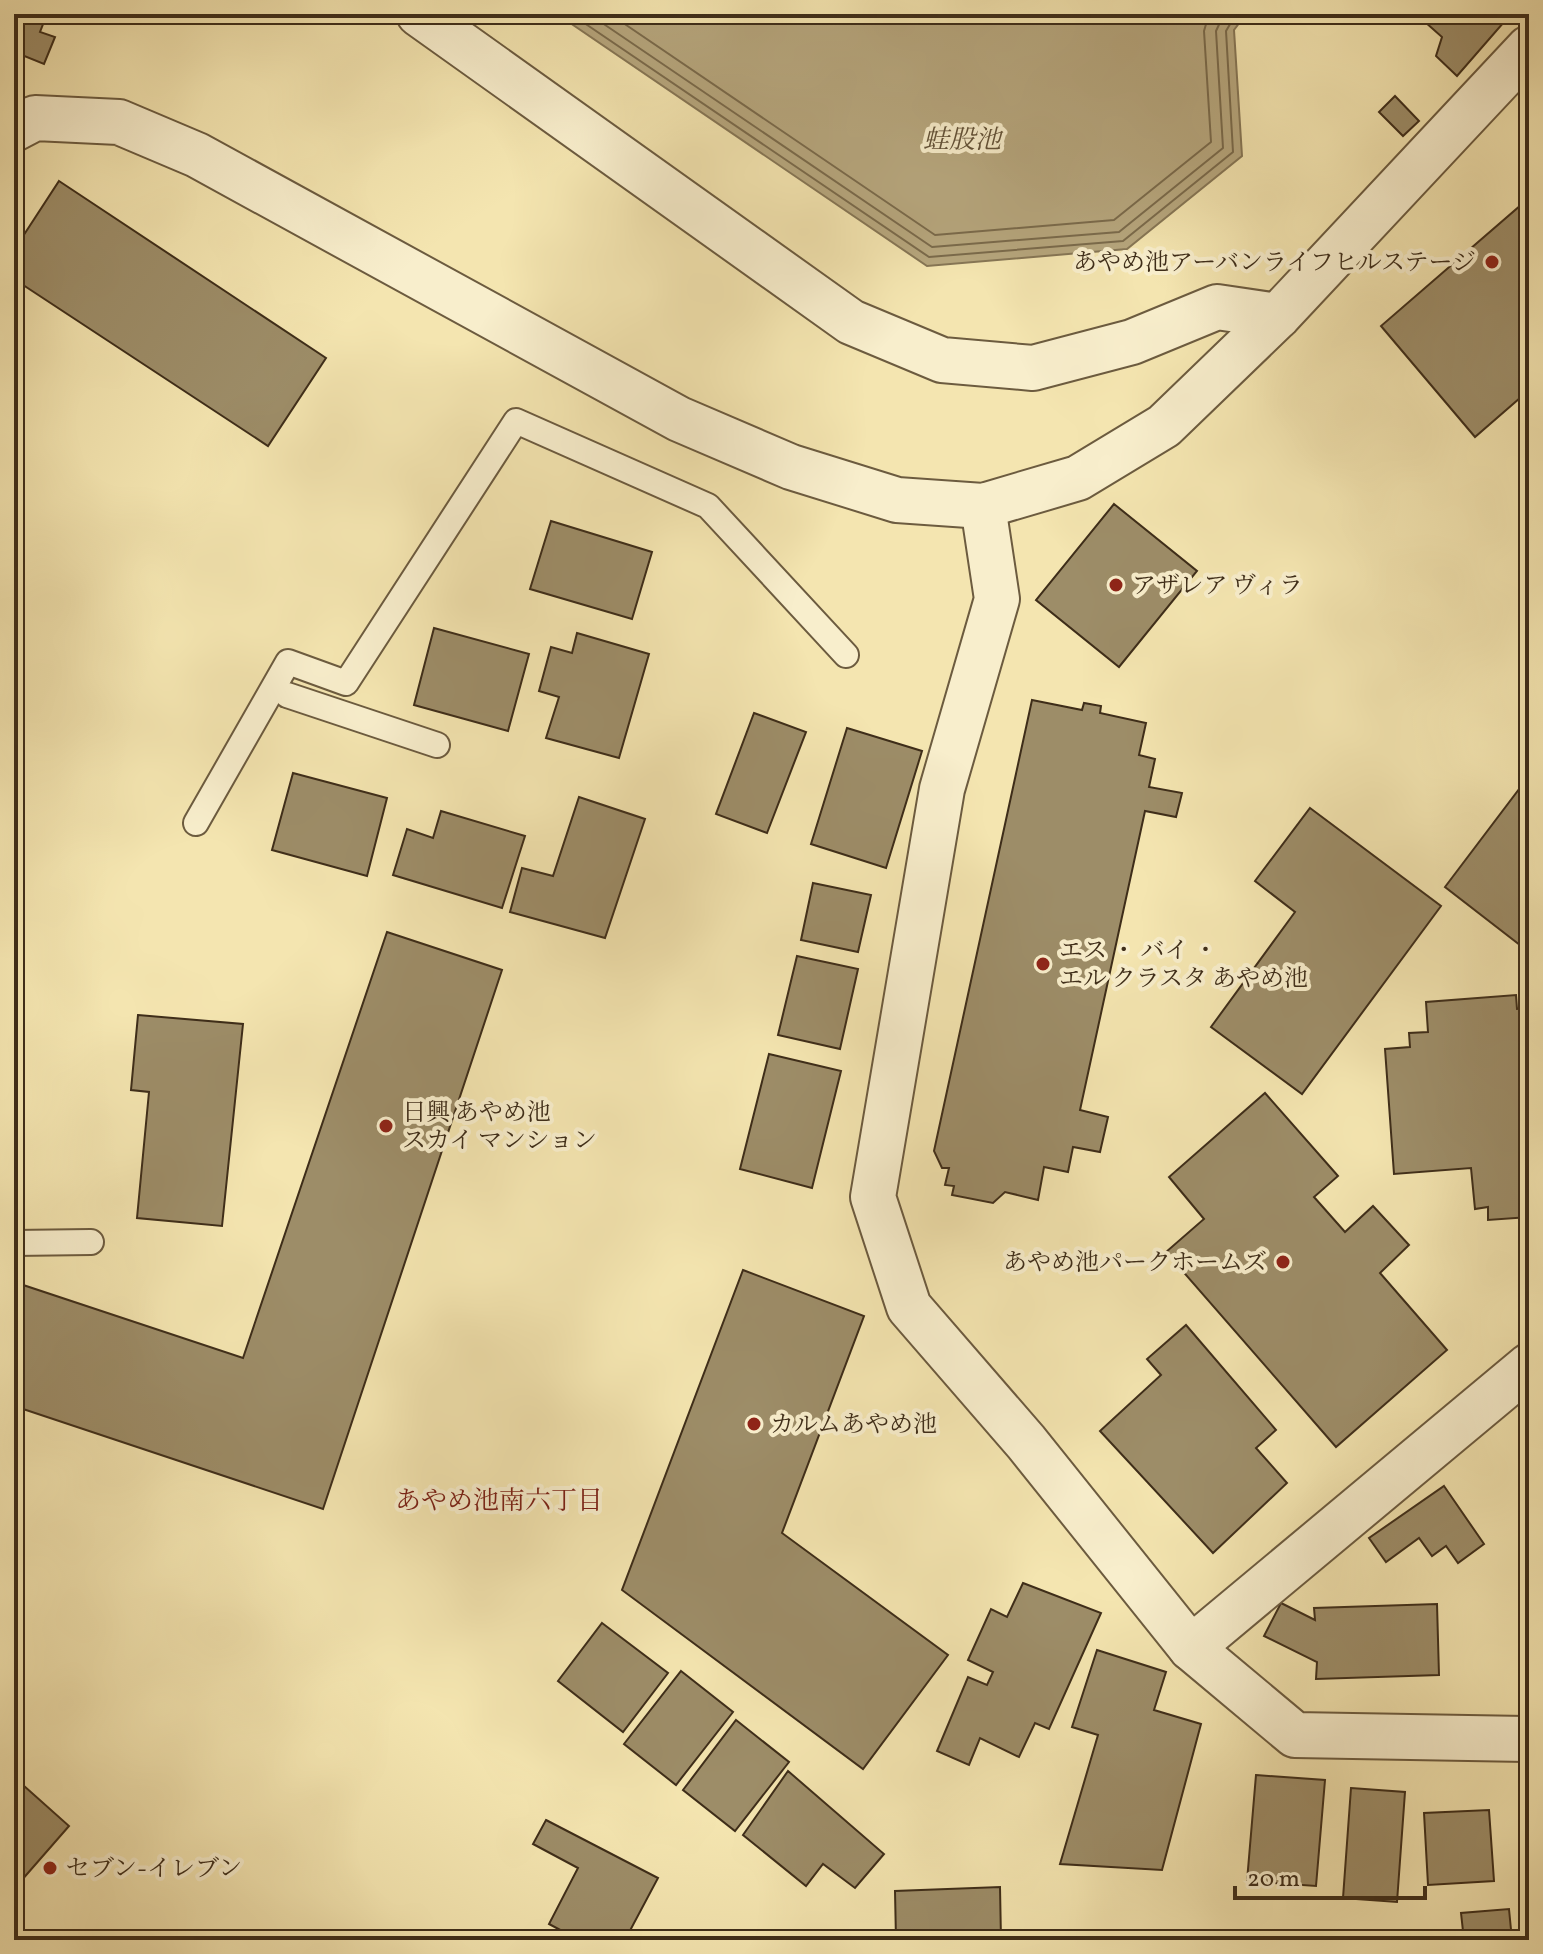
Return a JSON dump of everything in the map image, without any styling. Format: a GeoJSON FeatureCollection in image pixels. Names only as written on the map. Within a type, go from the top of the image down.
{"type":"FeatureCollection","features":[{"type":"Feature","properties":{"kind":"street"},"geometry":{"type":"LineString","coordinates":[[419,14],[851,322],[942,360],[1033,368],[1132,342],[1217,307],[1278,316]]}},
{"type":"Feature","properties":{"kind":"street"},"geometry":{"type":"LineString","coordinates":[[14,129],[35,118],[119,122],[197,155],[679,419],[791,467],[897,500],[983,506],[1078,478],[1164,426],[1278,316],[1529,48]]}},
{"type":"Feature","properties":{"kind":"street"},"geometry":{"type":"LineString","coordinates":[[983,506],[997,599],[942,789],[873,1197],[909,1307],[1026,1442],[1191,1648],[1295,1735],[1529,1739]]}},
{"type":"Feature","properties":{"kind":"street"},"geometry":{"type":"LineString","coordinates":[[1191,1648],[1529,1366]]}},
{"type":"Feature","properties":{"kind":"lane"},"geometry":{"type":"LineString","coordinates":[[332,711],[346,683],[516,421],[708,506],[846,655]]}},
{"type":"Feature","properties":{"kind":"lane"},"geometry":{"type":"LineString","coordinates":[[196,823],[288,662],[346,683]]}},
{"type":"Feature","properties":{"kind":"lane"},"geometry":{"type":"LineString","coordinates":[[287,695],[437,745]]}},
{"type":"Feature","properties":{"kind":"lane"},"geometry":{"type":"LineString","coordinates":[[14,1243],[91,1242]]}},
{"type":"Feature","properties":{"kind":"water","name":"蛙股池"},"geometry":{"type":"Polygon","coordinates":[[[557,14],[1246,14],[1234,30],[1242,156],[1127,249],[927,266],[557,14]]]}},
{"type":"Feature","properties":{"kind":"building"},"geometry":{"type":"Polygon","coordinates":[[[14,14],[47,14],[40,32],[55,37],[44,64],[22,55],[14,68],[14,14]]]}},
{"type":"Feature","properties":{"kind":"building"},"geometry":{"type":"Polygon","coordinates":[[[1416,14],[1511,14],[1457,76],[1436,56],[1442,37],[1416,14]]]}},
{"type":"Feature","properties":{"kind":"building"},"geometry":{"type":"Polygon","coordinates":[[[1395,96],[1419,121],[1403,136],[1379,112],[1395,96]]]}},
{"type":"Feature","properties":{"kind":"building"},"geometry":{"type":"Polygon","coordinates":[[[59,181],[326,358],[268,446],[14,279],[14,250],[59,181]]]}},
{"type":"Feature","properties":{"kind":"building","name":"あやめ池アーバンライフヒルステージ"},"geometry":{"type":"Polygon","coordinates":[[[1529,198],[1529,409],[1520,398],[1475,437],[1381,326],[1529,198]]]}},
{"type":"Feature","properties":{"kind":"building","name":"アザレア ヴィラ"},"geometry":{"type":"Polygon","coordinates":[[[1114,504],[1197,571],[1119,667],[1036,600],[1114,504]]]}},
{"type":"Feature","properties":{"kind":"building"},"geometry":{"type":"Polygon","coordinates":[[[551,521],[652,552],[632,619],[530,589],[551,521]]]}},
{"type":"Feature","properties":{"kind":"building"},"geometry":{"type":"Polygon","coordinates":[[[434,628],[529,654],[508,731],[414,705],[434,628]]]}},
{"type":"Feature","properties":{"kind":"building"},"geometry":{"type":"Polygon","coordinates":[[[577,633],[649,654],[619,758],[546,738],[559,697],[539,691],[551,647],[572,653],[577,633]]]}},
{"type":"Feature","properties":{"kind":"building"},"geometry":{"type":"Polygon","coordinates":[[[14,698],[17,698],[22,1156],[14,1156],[14,698]]]}},
{"type":"Feature","properties":{"kind":"building","name":"エス ・ バイ ・ エル クラスタ あやめ池"},"geometry":{"type":"Polygon","coordinates":[[[1032,700],[1082,710],[1084,703],[1101,706],[1100,713],[1146,723],[1139,755],[1155,759],[1149,787],[1182,793],[1176,817],[1145,811],[1080,1110],[1108,1117],[1100,1152],[1073,1147],[1068,1172],[1044,1167],[1038,1200],[1005,1192],[993,1203],[952,1195],[954,1186],[945,1185],[949,1168],[942,1168],[934,1151],[1032,700]]]}},
{"type":"Feature","properties":{"kind":"building"},"geometry":{"type":"Polygon","coordinates":[[[754,713],[806,732],[767,833],[716,814],[754,713]]]}},
{"type":"Feature","properties":{"kind":"building"},"geometry":{"type":"Polygon","coordinates":[[[847,728],[922,751],[886,868],[811,844],[847,728]]]}},
{"type":"Feature","properties":{"kind":"building"},"geometry":{"type":"Polygon","coordinates":[[[293,773],[387,798],[367,876],[272,850],[293,773]]]}},
{"type":"Feature","properties":{"kind":"building"},"geometry":{"type":"Polygon","coordinates":[[[1529,776],[1529,952],[1445,887],[1529,776]]]}},
{"type":"Feature","properties":{"kind":"building"},"geometry":{"type":"Polygon","coordinates":[[[579,797],[645,819],[605,938],[510,912],[522,868],[553,876],[579,797]]]}},
{"type":"Feature","properties":{"kind":"building"},"geometry":{"type":"Polygon","coordinates":[[[1310,808],[1441,906],[1302,1094],[1211,1027],[1295,912],[1255,881],[1310,808]]]}},
{"type":"Feature","properties":{"kind":"building"},"geometry":{"type":"Polygon","coordinates":[[[441,811],[525,836],[502,908],[393,875],[407,829],[433,838],[441,811]]]}},
{"type":"Feature","properties":{"kind":"building"},"geometry":{"type":"Polygon","coordinates":[[[813,883],[871,895],[858,952],[801,940],[813,883]]]}},
{"type":"Feature","properties":{"kind":"building","name":"日興 あやめ池 スカイ マンション"},"geometry":{"type":"Polygon","coordinates":[[[387,932],[502,970],[323,1509],[14,1406],[14,1282],[243,1358],[387,932]]]}},
{"type":"Feature","properties":{"kind":"building"},"geometry":{"type":"Polygon","coordinates":[[[797,956],[858,969],[840,1049],[778,1035],[797,956]]]}},
{"type":"Feature","properties":{"kind":"building"},"geometry":{"type":"Polygon","coordinates":[[[1516,995],[1517,1009],[1529,1008],[1529,1217],[1488,1220],[1488,1207],[1475,1209],[1471,1168],[1394,1174],[1385,1049],[1410,1047],[1409,1033],[1428,1032],[1426,1002],[1516,995]]]}},
{"type":"Feature","properties":{"kind":"building"},"geometry":{"type":"Polygon","coordinates":[[[138,1015],[243,1024],[222,1226],[137,1218],[149,1092],[131,1090],[138,1015]]]}},
{"type":"Feature","properties":{"kind":"building"},"geometry":{"type":"Polygon","coordinates":[[[769,1054],[841,1071],[812,1188],[740,1169],[769,1054]]]}},
{"type":"Feature","properties":{"kind":"building","name":"あやめ池パークホームズ"},"geometry":{"type":"Polygon","coordinates":[[[1265,1093],[1338,1176],[1314,1197],[1345,1232],[1373,1206],[1409,1245],[1380,1273],[1447,1350],[1336,1447],[1166,1252],[1204,1219],[1169,1177],[1265,1093]]]}},
{"type":"Feature","properties":{"kind":"building","name":"カルムあやめ池"},"geometry":{"type":"Polygon","coordinates":[[[743,1270],[864,1316],[782,1533],[948,1655],[863,1769],[622,1590],[743,1270]]]}},
{"type":"Feature","properties":{"kind":"building"},"geometry":{"type":"Polygon","coordinates":[[[1186,1325],[1276,1430],[1256,1448],[1287,1483],[1213,1553],[1100,1431],[1161,1375],[1147,1359],[1186,1325]]]}},
{"type":"Feature","properties":{"kind":"building"},"geometry":{"type":"Polygon","coordinates":[[[1444,1486],[1484,1544],[1458,1563],[1446,1546],[1432,1556],[1419,1538],[1386,1562],[1369,1538],[1444,1486]]]}},
{"type":"Feature","properties":{"kind":"building"},"geometry":{"type":"Polygon","coordinates":[[[1023,1583],[1101,1613],[1049,1729],[1035,1723],[1019,1757],[980,1738],[969,1765],[937,1751],[968,1677],[987,1685],[993,1672],[968,1660],[991,1609],[1007,1617],[1023,1583]]]}},
{"type":"Feature","properties":{"kind":"building"},"geometry":{"type":"Polygon","coordinates":[[[1281,1603],[1315,1620],[1314,1608],[1437,1604],[1439,1675],[1316,1679],[1317,1662],[1264,1636],[1281,1603]]]}},
{"type":"Feature","properties":{"kind":"building"},"geometry":{"type":"Polygon","coordinates":[[[602,1623],[668,1673],[623,1732],[558,1681],[602,1623]]]}},
{"type":"Feature","properties":{"kind":"building"},"geometry":{"type":"Polygon","coordinates":[[[1097,1650],[1166,1672],[1154,1710],[1201,1724],[1162,1870],[1060,1864],[1098,1735],[1072,1727],[1097,1650]]]}},
{"type":"Feature","properties":{"kind":"building"},"geometry":{"type":"Polygon","coordinates":[[[681,1671],[733,1712],[676,1785],[624,1744],[681,1671]]]}},
{"type":"Feature","properties":{"kind":"building"},"geometry":{"type":"Polygon","coordinates":[[[736,1720],[789,1762],[735,1831],[683,1790],[736,1720]]]}},
{"type":"Feature","properties":{"kind":"building"},"geometry":{"type":"Polygon","coordinates":[[[788,1771],[884,1854],[855,1888],[823,1864],[806,1886],[743,1835],[788,1771]]]}},
{"type":"Feature","properties":{"kind":"building"},"geometry":{"type":"Polygon","coordinates":[[[1256,1775],[1325,1780],[1316,1886],[1247,1881],[1256,1775]]]}},
{"type":"Feature","properties":{"kind":"building"},"geometry":{"type":"Polygon","coordinates":[[[14,1777],[69,1826],[14,1889],[14,1777]]]}},
{"type":"Feature","properties":{"kind":"building"},"geometry":{"type":"Polygon","coordinates":[[[1351,1788],[1405,1792],[1397,1902],[1343,1898],[1351,1788]]]}},
{"type":"Feature","properties":{"kind":"building"},"geometry":{"type":"Polygon","coordinates":[[[1489,1810],[1494,1881],[1428,1885],[1424,1813],[1489,1810]]]}},
{"type":"Feature","properties":{"kind":"building"},"geometry":{"type":"Polygon","coordinates":[[[546,1820],[658,1878],[625,1940],[579,1940],[549,1924],[578,1868],[533,1844],[546,1820]]]}},
{"type":"Feature","properties":{"kind":"building"},"geometry":{"type":"Polygon","coordinates":[[[1000,1887],[1001,1940],[896,1940],[895,1891],[1000,1887]]]}},
{"type":"Feature","properties":{"kind":"building"},"geometry":{"type":"Polygon","coordinates":[[[1509,1909],[1512,1940],[1464,1940],[1461,1913],[1509,1909]]]}},
{"type":"Feature","properties":{"kind":"building"},"geometry":{"type":"Polygon","coordinates":[[[1265,1939],[1265,1940],[1198,1940],[1265,1939]]]}},
{"type":"Feature","properties":{"kind":"place","name":"あやめ池アーバンライフヒルステージ"},"geometry":{"type":"Point","coordinates":[1492,262]}},
{"type":"Feature","properties":{"kind":"place","name":"アザレア ヴィラ"},"geometry":{"type":"Point","coordinates":[1116,585]}},
{"type":"Feature","properties":{"kind":"place","name":"エス ・ バイ ・ エル クラスタ あやめ池"},"geometry":{"type":"Point","coordinates":[1043,964]}},
{"type":"Feature","properties":{"kind":"place","name":"日興 あやめ池 スカイ マンション"},"geometry":{"type":"Point","coordinates":[386,1126]}},
{"type":"Feature","properties":{"kind":"place","name":"あやめ池パークホームズ"},"geometry":{"type":"Point","coordinates":[1283,1262]}},
{"type":"Feature","properties":{"kind":"place","name":"カルムあやめ池"},"geometry":{"type":"Point","coordinates":[754,1424]}},
{"type":"Feature","properties":{"kind":"place","name":"セブン-イレブン"},"geometry":{"type":"Point","coordinates":[50,1868]}},
{"type":"Feature","properties":{"kind":"district","name":"あやめ池南六丁目"},"geometry":{"type":"Point","coordinates":[499,1500]}}]}
